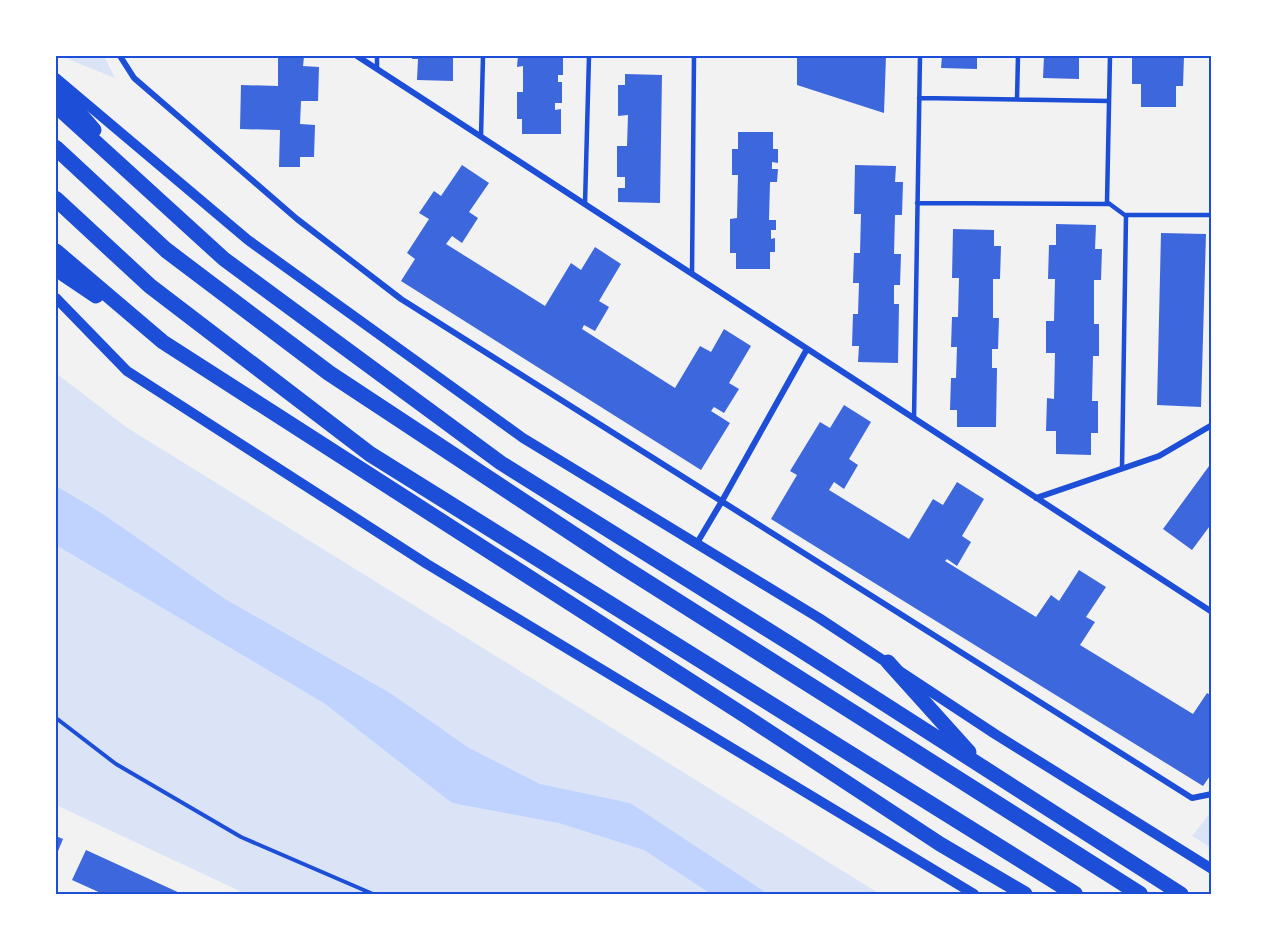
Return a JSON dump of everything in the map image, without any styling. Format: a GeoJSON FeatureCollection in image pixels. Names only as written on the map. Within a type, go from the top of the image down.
{"type":"FeatureCollection","features":[{"type":"Feature","properties":{"kind":"highway"},"geometry":{"type":"LineString","coordinates":[[56,148],[166,249],[329,374],[617,563],[1140,894]]}},
{"type":"Feature","properties":{"kind":"highway"},"geometry":{"type":"LineString","coordinates":[[56,199],[150,286],[370,454],[1075,894]]}},
{"type":"Feature","properties":{"kind":"main road"},"geometry":{"type":"LineString","coordinates":[[56,86],[95,131],[224,259]]}},
{"type":"Feature","properties":{"kind":"main road"},"geometry":{"type":"LineString","coordinates":[[56,106],[224,259],[501,463],[1181,894]]}},
{"type":"Feature","properties":{"kind":"main road"},"geometry":{"type":"LineString","coordinates":[[56,251],[163,342]]}},
{"type":"Feature","properties":{"kind":"main road"},"geometry":{"type":"LineString","coordinates":[[56,269],[163,342],[747,717],[940,844],[1025,894]]}},
{"type":"Feature","properties":{"kind":"main road"},"geometry":{"type":"LineString","coordinates":[[888,662],[984,768]]}},
{"type":"Feature","properties":{"kind":"street"},"geometry":{"type":"LineString","coordinates":[[120,56],[134,78],[297,219],[401,299],[1192,798],[1212,794]]}},
{"type":"Feature","properties":{"kind":"street"},"geometry":{"type":"LineString","coordinates":[[357,56],[1212,612]]}},
{"type":"Feature","properties":{"kind":"street"},"geometry":{"type":"LineString","coordinates":[[56,78],[248,240],[523,438],[888,662],[995,734],[1212,869]]}},
{"type":"Feature","properties":{"kind":"street"},"geometry":{"type":"LineString","coordinates":[[56,298],[127,371],[427,564],[974,894]]}},
{"type":"Feature","properties":{"kind":"street"},"geometry":{"type":"LineString","coordinates":[[696,543],[807,349]]}},
{"type":"Feature","properties":{"kind":"street"},"geometry":{"type":"LineString","coordinates":[[1036,498],[1159,456],[1212,425]]}},
{"type":"Feature","properties":{"kind":"lane"},"geometry":{"type":"LineString","coordinates":[[377,56],[377,68]]}},
{"type":"Feature","properties":{"kind":"lane"},"geometry":{"type":"LineString","coordinates":[[481,136],[483,56]]}},
{"type":"Feature","properties":{"kind":"lane"},"geometry":{"type":"LineString","coordinates":[[585,204],[589,56]]}},
{"type":"Feature","properties":{"kind":"lane"},"geometry":{"type":"LineString","coordinates":[[692,274],[694,56]]}},
{"type":"Feature","properties":{"kind":"lane"},"geometry":{"type":"LineString","coordinates":[[914,418],[920,56]]}},
{"type":"Feature","properties":{"kind":"lane"},"geometry":{"type":"LineString","coordinates":[[1017,99],[1018,56]]}},
{"type":"Feature","properties":{"kind":"lane"},"geometry":{"type":"LineString","coordinates":[[1107,202],[1110,56]]}},
{"type":"Feature","properties":{"kind":"lane"},"geometry":{"type":"LineString","coordinates":[[919,98],[1109,101]]}},
{"type":"Feature","properties":{"kind":"lane"},"geometry":{"type":"LineString","coordinates":[[917,203],[1107,202],[1126,216],[1212,215]]}},
{"type":"Feature","properties":{"kind":"lane"},"geometry":{"type":"LineString","coordinates":[[1122,469],[1126,216]]}},
{"type":"Feature","properties":{"kind":"path"},"geometry":{"type":"LineString","coordinates":[[56,717],[116,764],[241,837],[373,894]]}},
{"type":"Feature","properties":{"kind":"shaded area"},"geometry":{"type":"Polygon","coordinates":[[[66,56],[104,56],[115,78],[70,60],[66,56]]]}},
{"type":"Feature","properties":{"kind":"shaded area"},"geometry":{"type":"Polygon","coordinates":[[[56,373],[126,427],[880,894],[246,894],[56,805],[56,373]]]}},
{"type":"Feature","properties":{"kind":"shaded area"},"geometry":{"type":"Polygon","coordinates":[[[1211,812],[1211,848],[1192,836],[1211,812]]]}},
{"type":"Feature","properties":{"kind":"water"},"geometry":{"type":"Polygon","coordinates":[[[56,486],[100,512],[225,599],[390,693],[469,748],[540,784],[630,803],[768,894],[711,894],[644,850],[559,823],[452,803],[324,703],[56,545],[56,486]]]}},
{"type":"Feature","properties":{"kind":"building"},"geometry":{"type":"Polygon","coordinates":[[[278,56],[304,57],[303,66],[319,67],[318,101],[301,101],[300,124],[315,125],[314,157],[300,157],[300,167],[279,167],[280,130],[240,129],[241,85],[278,86],[278,56]]]}},
{"type":"Feature","properties":{"kind":"building"},"geometry":{"type":"Polygon","coordinates":[[[412,56],[453,56],[453,81],[417,80],[418,59],[412,59],[412,56]]]}},
{"type":"Feature","properties":{"kind":"building"},"geometry":{"type":"Polygon","coordinates":[[[518,56],[563,56],[563,75],[558,75],[558,82],[562,82],[562,103],[555,103],[555,110],[561,109],[561,134],[522,134],[522,119],[517,119],[517,92],[523,92],[523,66],[517,67],[518,56]]]}},
{"type":"Feature","properties":{"kind":"building"},"geometry":{"type":"Polygon","coordinates":[[[797,56],[886,56],[884,113],[797,85],[797,56]]]}},
{"type":"Feature","properties":{"kind":"building"},"geometry":{"type":"Polygon","coordinates":[[[942,56],[977,56],[977,69],[941,68],[942,56]]]}},
{"type":"Feature","properties":{"kind":"building"},"geometry":{"type":"Polygon","coordinates":[[[1044,56],[1079,56],[1079,79],[1043,78],[1044,56]]]}},
{"type":"Feature","properties":{"kind":"building"},"geometry":{"type":"Polygon","coordinates":[[[1132,56],[1184,56],[1183,86],[1176,86],[1176,107],[1141,107],[1141,84],[1132,84],[1132,56]]]}},
{"type":"Feature","properties":{"kind":"building"},"geometry":{"type":"Polygon","coordinates":[[[625,74],[662,75],[660,203],[618,202],[618,188],[625,188],[625,177],[617,177],[617,146],[627,146],[628,115],[618,116],[618,85],[625,85],[625,74]]]}},
{"type":"Feature","properties":{"kind":"building"},"geometry":{"type":"Polygon","coordinates":[[[738,132],[773,132],[773,149],[778,149],[778,163],[772,162],[772,169],[778,169],[777,182],[770,182],[769,220],[776,220],[776,230],[771,230],[771,239],[775,238],[775,252],[770,252],[770,269],[736,269],[736,253],[730,253],[730,219],[737,218],[738,175],[732,175],[732,149],[738,149],[738,132]]]}},
{"type":"Feature","properties":{"kind":"building"},"geometry":{"type":"Polygon","coordinates":[[[462,165],[489,183],[469,212],[478,218],[462,243],[452,236],[446,244],[545,306],[571,263],[581,270],[595,247],[621,264],[599,301],[609,307],[595,331],[584,325],[582,329],[675,388],[700,346],[711,352],[724,329],[751,346],[729,383],[739,389],[724,413],[714,407],[711,411],[730,423],[701,470],[401,281],[415,259],[407,253],[429,219],[419,213],[434,191],[441,196],[462,165]]]}},
{"type":"Feature","properties":{"kind":"building"},"geometry":{"type":"Polygon","coordinates":[[[855,165],[896,166],[895,182],[903,182],[902,215],[895,215],[894,254],[901,254],[900,285],[894,285],[894,304],[899,304],[898,363],[858,362],[859,346],[852,346],[853,314],[858,314],[859,283],[853,283],[854,253],[860,253],[861,214],[854,214],[855,165]]]}},
{"type":"Feature","properties":{"kind":"building"},"geometry":{"type":"Polygon","coordinates":[[[1056,224],[1096,225],[1095,249],[1102,249],[1101,280],[1094,280],[1094,324],[1099,324],[1099,356],[1093,356],[1092,401],[1098,401],[1098,433],[1091,433],[1091,455],[1056,454],[1056,431],[1046,431],[1047,398],[1054,399],[1055,353],[1046,353],[1046,321],[1054,321],[1055,279],[1048,279],[1049,245],[1056,245],[1056,224]]]}},
{"type":"Feature","properties":{"kind":"building"},"geometry":{"type":"Polygon","coordinates":[[[953,229],[994,230],[994,246],[1001,246],[1000,279],[993,279],[993,318],[999,318],[998,349],[992,349],[992,368],[997,368],[996,427],[957,427],[957,410],[950,410],[951,378],[956,378],[957,347],[951,347],[952,317],[958,317],[959,278],[952,278],[953,229]]]}},
{"type":"Feature","properties":{"kind":"building"},"geometry":{"type":"Polygon","coordinates":[[[1161,233],[1206,234],[1201,407],[1157,405],[1161,233]]]}},
{"type":"Feature","properties":{"kind":"building"},"geometry":{"type":"Polygon","coordinates":[[[844,405],[871,422],[849,459],[858,465],[844,489],[834,482],[829,490],[909,539],[933,499],[943,505],[957,482],[984,499],[962,536],[971,542],[957,566],[947,559],[945,561],[1036,617],[1051,595],[1059,601],[1079,570],[1106,587],[1086,617],[1095,622],[1080,645],[1193,714],[1207,693],[1212,696],[1212,773],[1203,786],[771,519],[797,475],[790,471],[820,422],[830,428],[844,405]]]}},
{"type":"Feature","properties":{"kind":"building"},"geometry":{"type":"Polygon","coordinates":[[[1212,462],[1212,523],[1192,550],[1163,529],[1212,462]]]}},
{"type":"Feature","properties":{"kind":"building"},"geometry":{"type":"Polygon","coordinates":[[[56,836],[63,839],[56,856],[56,836]]]}},
{"type":"Feature","properties":{"kind":"building"},"geometry":{"type":"Polygon","coordinates":[[[86,850],[182,894],[103,894],[72,880],[86,850]]]}}]}
